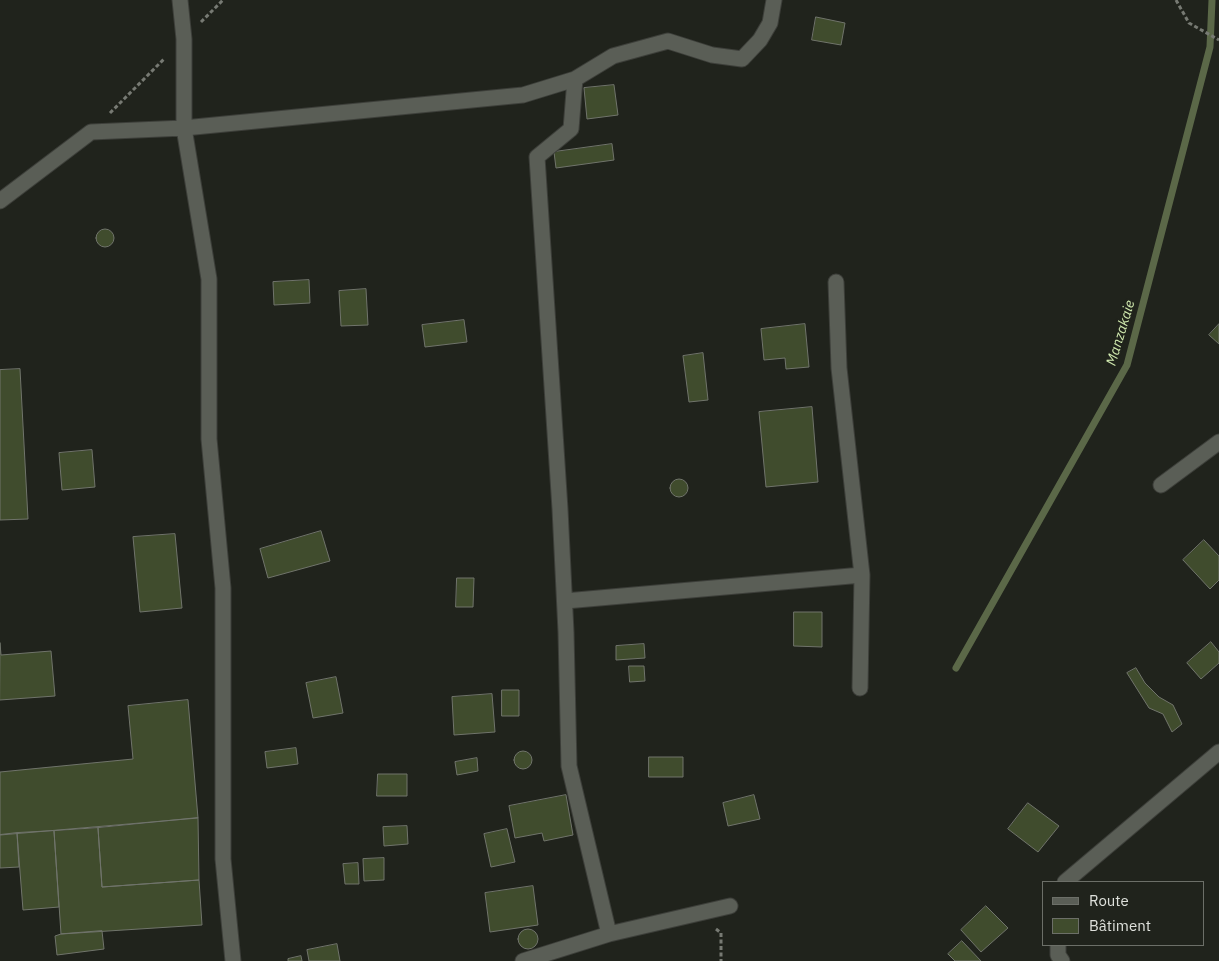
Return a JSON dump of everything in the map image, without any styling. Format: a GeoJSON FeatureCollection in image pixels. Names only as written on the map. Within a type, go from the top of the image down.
{"type":"FeatureCollection","features":[{"type":"Feature","properties":{"kind":"street"},"geometry":{"type":"LineString","coordinates":[[180,0],[184,39],[184,128],[208,279],[209,439],[223,588],[223,859],[234,961]]}},
{"type":"Feature","properties":{"kind":"street"},"geometry":{"type":"LineString","coordinates":[[0,201],[90,132],[184,128],[523,95],[575,79],[613,56],[668,41],[712,55],[742,59],[760,40],[770,23],[774,0]]}},
{"type":"Feature","properties":{"kind":"street"},"geometry":{"type":"LineString","coordinates":[[575,79],[571,129],[537,156],[565,601],[569,766],[609,934]]}},
{"type":"Feature","properties":{"kind":"street"},"geometry":{"type":"LineString","coordinates":[[836,282],[839,368],[862,575],[860,688]]}},
{"type":"Feature","properties":{"kind":"street"},"geometry":{"type":"LineString","coordinates":[[1161,485],[1219,442]]}},
{"type":"Feature","properties":{"kind":"street"},"geometry":{"type":"LineString","coordinates":[[565,601],[862,575]]}},
{"type":"Feature","properties":{"kind":"street"},"geometry":{"type":"LineString","coordinates":[[1066,881],[1219,752]]}},
{"type":"Feature","properties":{"kind":"street"},"geometry":{"type":"LineString","coordinates":[[523,961],[609,934],[730,906]]}},
{"type":"Feature","properties":{"kind":"street"},"geometry":{"type":"LineString","coordinates":[[1058,946],[1058,955],[1062,961]]}},
{"type":"Feature","properties":{"kind":"path"},"geometry":{"type":"LineString","coordinates":[[90,132],[223,0]]}},
{"type":"Feature","properties":{"kind":"path"},"geometry":{"type":"LineString","coordinates":[[1176,0],[1189,22],[1219,40]]}},
{"type":"Feature","properties":{"kind":"path"},"geometry":{"type":"LineString","coordinates":[[699,913],[721,933],[721,961]]}},
{"type":"Feature","properties":{"kind":"building"},"geometry":{"type":"Polygon","coordinates":[[[816,17],[845,23],[841,45],[812,40],[816,17]]]}},
{"type":"Feature","properties":{"kind":"building"},"geometry":{"type":"Polygon","coordinates":[[[614,85],[618,115],[587,119],[584,88],[614,85]]]}},
{"type":"Feature","properties":{"kind":"building"},"geometry":{"type":"Polygon","coordinates":[[[612,144],[614,160],[556,168],[554,152],[612,144]]]}},
{"type":"Feature","properties":{"kind":"building"},"geometry":{"type":"Polygon","coordinates":[[[101,229],[109,229],[114,234],[112,245],[101,247],[96,242],[96,234],[101,229]]]}},
{"type":"Feature","properties":{"kind":"building"},"geometry":{"type":"Polygon","coordinates":[[[309,280],[310,303],[274,305],[273,282],[309,280]]]}},
{"type":"Feature","properties":{"kind":"building"},"geometry":{"type":"Polygon","coordinates":[[[366,289],[368,325],[341,326],[339,291],[366,289]]]}},
{"type":"Feature","properties":{"kind":"building"},"geometry":{"type":"Polygon","coordinates":[[[464,320],[467,342],[425,347],[422,325],[464,320]]]}},
{"type":"Feature","properties":{"kind":"building"},"geometry":{"type":"Polygon","coordinates":[[[805,324],[809,367],[786,369],[785,358],[764,360],[761,329],[805,324]]]}},
{"type":"Feature","properties":{"kind":"building"},"geometry":{"type":"Polygon","coordinates":[[[1219,324],[1219,344],[1209,335],[1219,324]]]}},
{"type":"Feature","properties":{"kind":"building"},"geometry":{"type":"Polygon","coordinates":[[[703,353],[708,400],[689,402],[683,356],[703,353]]]}},
{"type":"Feature","properties":{"kind":"building"},"geometry":{"type":"Polygon","coordinates":[[[20,369],[28,519],[0,520],[0,370],[20,369]]]}},
{"type":"Feature","properties":{"kind":"building"},"geometry":{"type":"Polygon","coordinates":[[[812,407],[818,482],[766,487],[759,412],[812,407]]]}},
{"type":"Feature","properties":{"kind":"building"},"geometry":{"type":"Polygon","coordinates":[[[92,450],[95,487],[62,490],[59,453],[92,450]]]}},
{"type":"Feature","properties":{"kind":"building"},"geometry":{"type":"Polygon","coordinates":[[[679,479],[687,484],[688,488],[683,496],[679,497],[671,492],[670,488],[675,480],[679,479]]]}},
{"type":"Feature","properties":{"kind":"building"},"geometry":{"type":"Polygon","coordinates":[[[321,531],[330,561],[268,578],[260,549],[321,531]]]}},
{"type":"Feature","properties":{"kind":"building"},"geometry":{"type":"Polygon","coordinates":[[[175,534],[182,608],[140,612],[133,537],[175,534]]]}},
{"type":"Feature","properties":{"kind":"building"},"geometry":{"type":"Polygon","coordinates":[[[1204,540],[1219,556],[1219,580],[1210,589],[1183,560],[1204,540]]]}},
{"type":"Feature","properties":{"kind":"building"},"geometry":{"type":"Polygon","coordinates":[[[457,578],[474,578],[473,607],[456,607],[457,578]]]}},
{"type":"Feature","properties":{"kind":"building"},"geometry":{"type":"Polygon","coordinates":[[[794,612],[822,612],[822,647],[794,646],[794,612]]]}},
{"type":"Feature","properties":{"kind":"building"},"geometry":{"type":"Polygon","coordinates":[[[1211,642],[1219,652],[1219,663],[1201,679],[1187,663],[1211,642]]]}},
{"type":"Feature","properties":{"kind":"building"},"geometry":{"type":"Polygon","coordinates":[[[0,643],[1,655],[51,651],[55,696],[0,700],[0,643]]]}},
{"type":"Feature","properties":{"kind":"building"},"geometry":{"type":"Polygon","coordinates":[[[644,644],[645,658],[616,660],[616,646],[644,644]]]}},
{"type":"Feature","properties":{"kind":"building"},"geometry":{"type":"Polygon","coordinates":[[[629,666],[644,666],[645,681],[630,682],[629,666]]]}},
{"type":"Feature","properties":{"kind":"building"},"geometry":{"type":"Polygon","coordinates":[[[1136,668],[1145,683],[1159,697],[1173,705],[1182,724],[1172,732],[1163,714],[1149,708],[1127,673],[1136,668]]]}},
{"type":"Feature","properties":{"kind":"building"},"geometry":{"type":"Polygon","coordinates":[[[336,677],[343,713],[313,718],[306,683],[336,677]]]}},
{"type":"Feature","properties":{"kind":"building"},"geometry":{"type":"Polygon","coordinates":[[[502,690],[519,690],[519,716],[502,716],[502,690]]]}},
{"type":"Feature","properties":{"kind":"building"},"geometry":{"type":"Polygon","coordinates":[[[492,694],[495,732],[454,735],[452,697],[492,694]]]}},
{"type":"Feature","properties":{"kind":"building"},"geometry":{"type":"Polygon","coordinates":[[[188,700],[198,818],[0,835],[0,772],[133,759],[128,706],[188,700]]]}},
{"type":"Feature","properties":{"kind":"building"},"geometry":{"type":"Polygon","coordinates":[[[296,748],[298,764],[267,768],[265,752],[296,748]]]}},
{"type":"Feature","properties":{"kind":"building"},"geometry":{"type":"Polygon","coordinates":[[[519,751],[527,751],[532,756],[530,767],[519,769],[514,764],[514,756],[519,751]]]}},
{"type":"Feature","properties":{"kind":"building"},"geometry":{"type":"Polygon","coordinates":[[[649,757],[683,757],[683,777],[649,777],[649,757]]]}},
{"type":"Feature","properties":{"kind":"building"},"geometry":{"type":"Polygon","coordinates":[[[477,758],[478,771],[457,775],[455,762],[477,758]]]}},
{"type":"Feature","properties":{"kind":"building"},"geometry":{"type":"Polygon","coordinates":[[[378,774],[407,774],[407,796],[377,796],[378,774]]]}},
{"type":"Feature","properties":{"kind":"building"},"geometry":{"type":"Polygon","coordinates":[[[566,795],[573,835],[544,841],[542,833],[515,838],[509,806],[566,795]]]}},
{"type":"Feature","properties":{"kind":"building"},"geometry":{"type":"Polygon","coordinates":[[[754,795],[760,819],[728,826],[723,803],[754,795]]]}},
{"type":"Feature","properties":{"kind":"building"},"geometry":{"type":"Polygon","coordinates":[[[1028,803],[1059,826],[1038,852],[1008,829],[1028,803]]]}},
{"type":"Feature","properties":{"kind":"building"},"geometry":{"type":"Polygon","coordinates":[[[198,818],[199,880],[102,887],[98,828],[198,818]]]}},
{"type":"Feature","properties":{"kind":"building"},"geometry":{"type":"Polygon","coordinates":[[[407,826],[408,844],[384,846],[383,827],[407,826]]]}},
{"type":"Feature","properties":{"kind":"building"},"geometry":{"type":"Polygon","coordinates":[[[98,828],[102,887],[199,880],[202,925],[61,934],[54,831],[98,828]]]}},
{"type":"Feature","properties":{"kind":"building"},"geometry":{"type":"Polygon","coordinates":[[[507,829],[515,862],[491,867],[484,834],[507,829]]]}},
{"type":"Feature","properties":{"kind":"building"},"geometry":{"type":"Polygon","coordinates":[[[54,831],[59,907],[23,910],[17,833],[54,831]]]}},
{"type":"Feature","properties":{"kind":"building"},"geometry":{"type":"Polygon","coordinates":[[[17,833],[19,867],[0,868],[0,835],[17,833]]]}},
{"type":"Feature","properties":{"kind":"building"},"geometry":{"type":"Polygon","coordinates":[[[384,858],[384,880],[364,881],[363,859],[384,858]]]}},
{"type":"Feature","properties":{"kind":"building"},"geometry":{"type":"Polygon","coordinates":[[[358,863],[359,884],[345,884],[343,864],[358,863]]]}},
{"type":"Feature","properties":{"kind":"building"},"geometry":{"type":"Polygon","coordinates":[[[533,886],[538,925],[490,932],[485,893],[533,886]]]}},
{"type":"Feature","properties":{"kind":"building"},"geometry":{"type":"Polygon","coordinates":[[[986,906],[1008,928],[981,952],[961,930],[986,906]]]}},
{"type":"Feature","properties":{"kind":"building"},"geometry":{"type":"Polygon","coordinates":[[[528,929],[535,932],[538,939],[535,946],[528,949],[521,946],[518,939],[521,932],[528,929]]]}},
{"type":"Feature","properties":{"kind":"building"},"geometry":{"type":"Polygon","coordinates":[[[102,931],[104,949],[57,955],[55,936],[102,931]]]}},
{"type":"Feature","properties":{"kind":"building"},"geometry":{"type":"Polygon","coordinates":[[[962,941],[981,961],[955,961],[948,954],[962,941]]]}},
{"type":"Feature","properties":{"kind":"building"},"geometry":{"type":"Polygon","coordinates":[[[337,944],[340,961],[309,961],[307,950],[337,944]]]}},
{"type":"Feature","properties":{"kind":"building"},"geometry":{"type":"Polygon","coordinates":[[[301,956],[302,961],[288,961],[288,959],[301,956]]]}},
{"type":"Feature","properties":{"kind":"waterway","name":"Manzakaie"},"geometry":{"type":"LineString","coordinates":[[956,668],[1127,365],[1210,47],[1212,0]]}}]}
